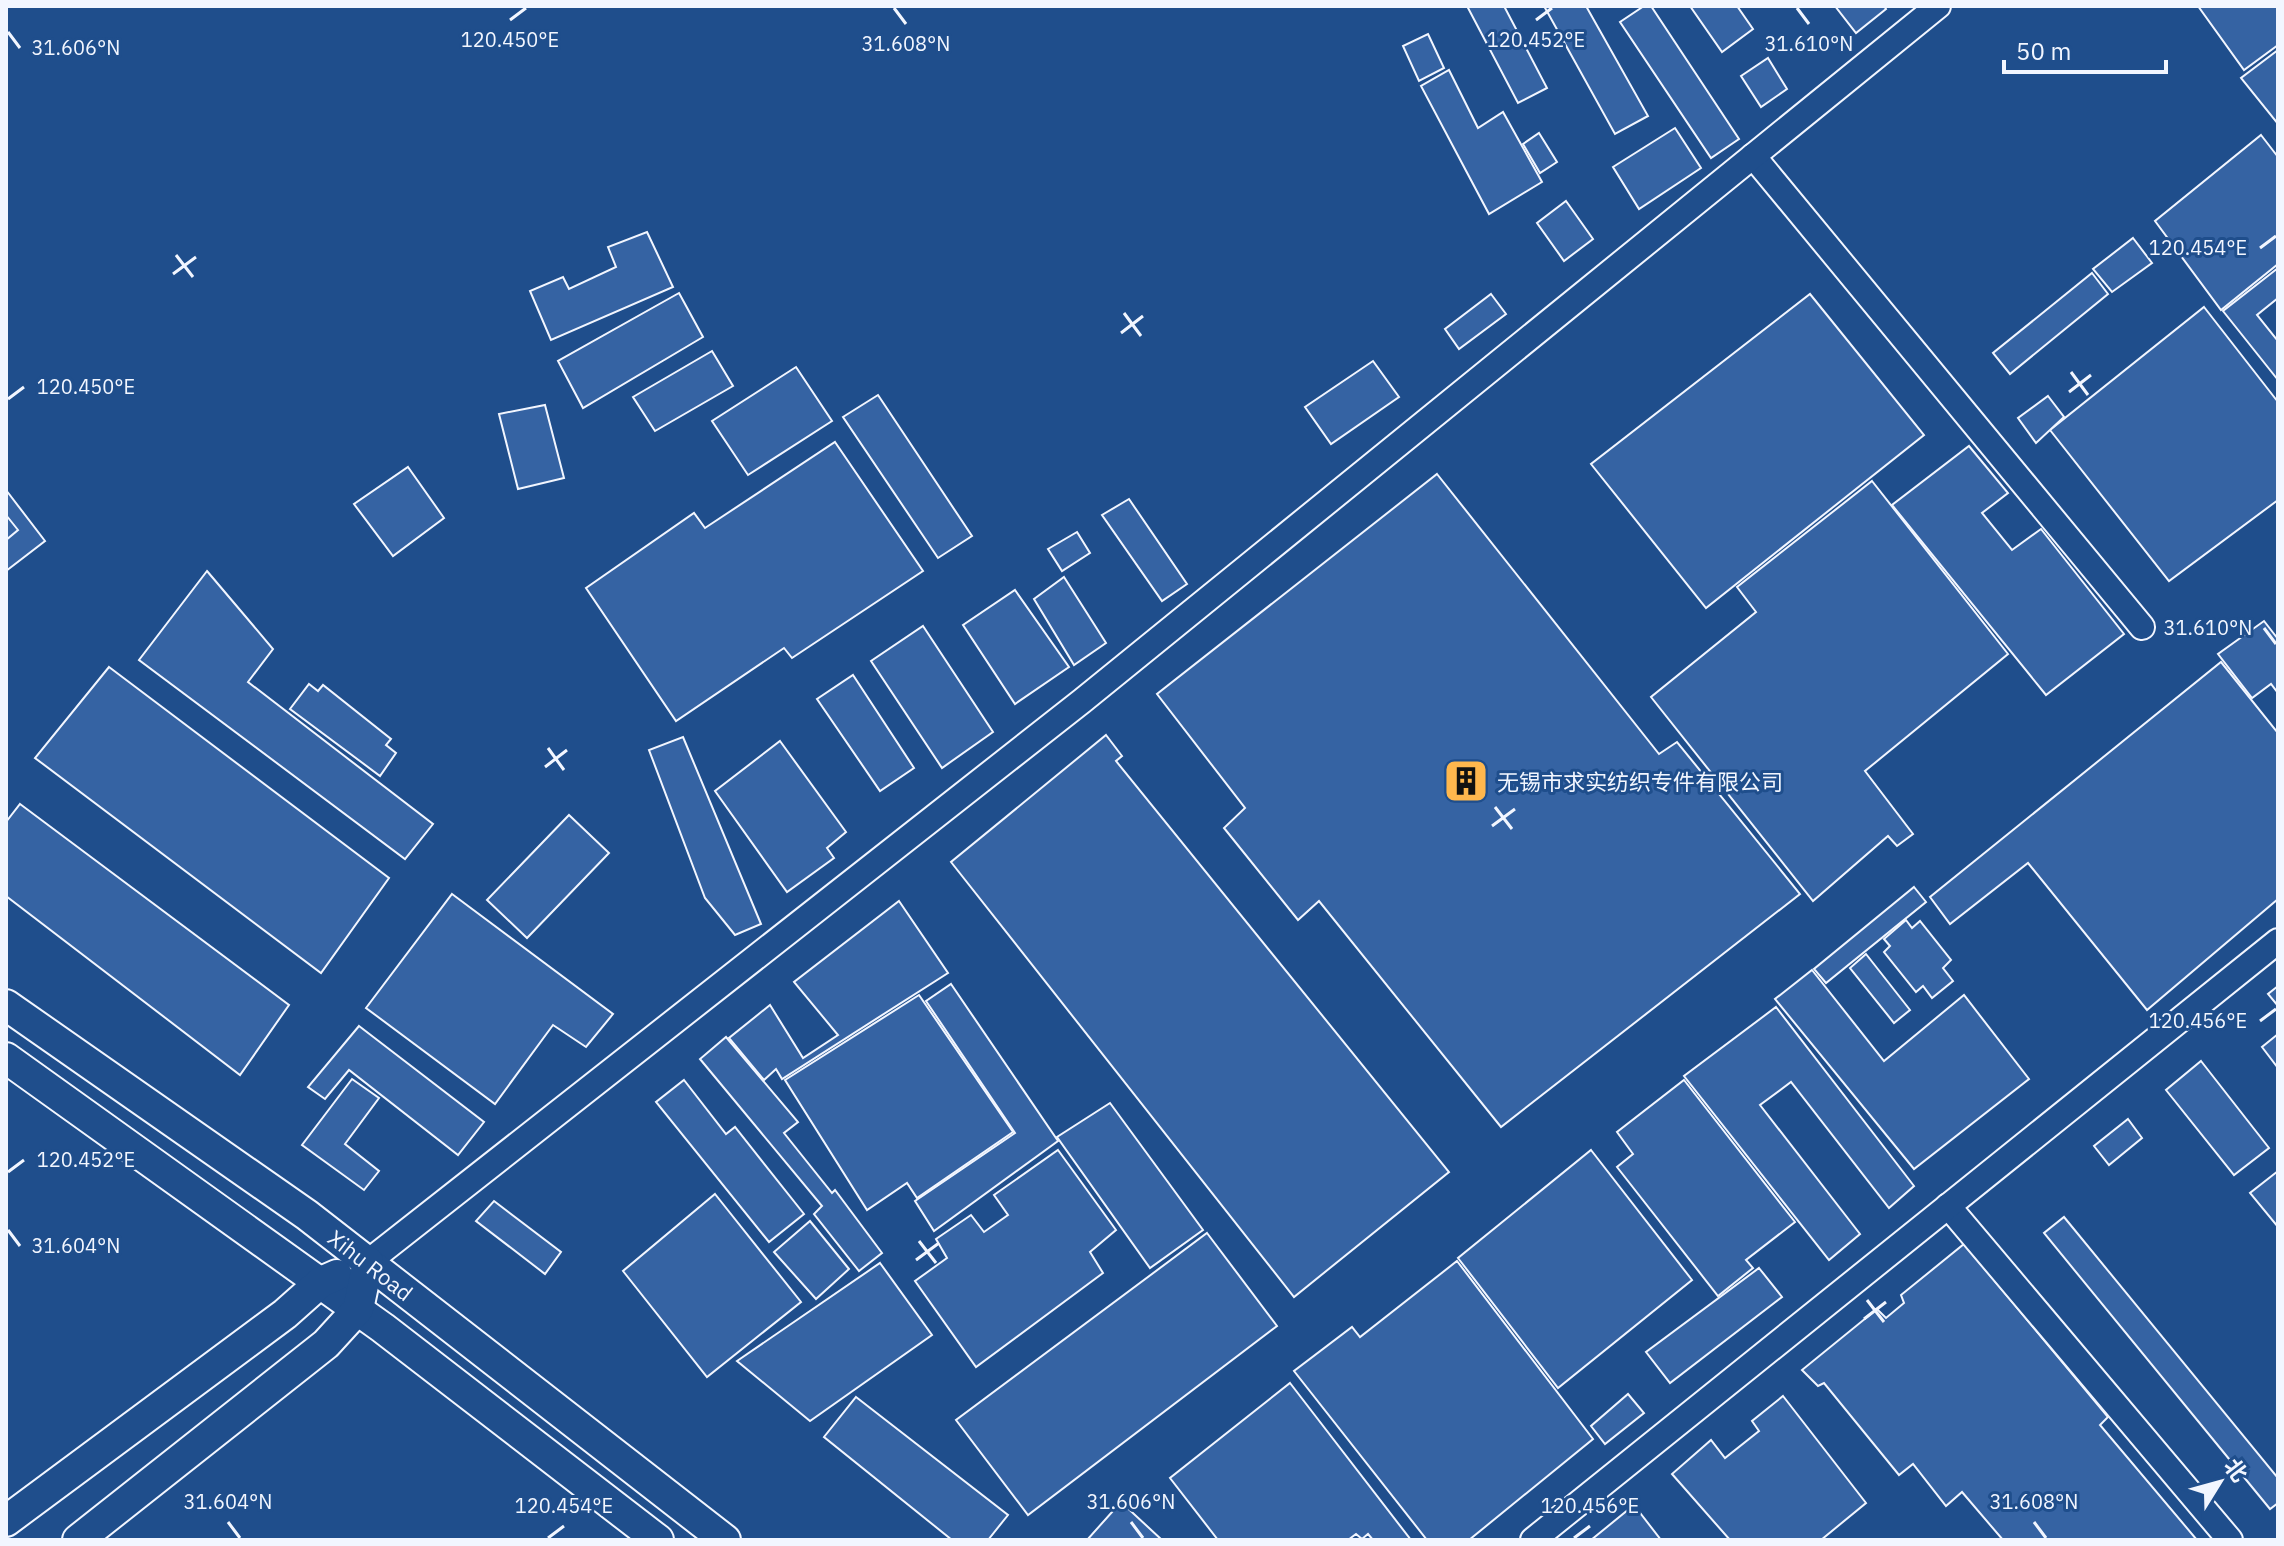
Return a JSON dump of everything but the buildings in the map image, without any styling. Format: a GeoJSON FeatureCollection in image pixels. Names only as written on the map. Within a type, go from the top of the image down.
{"type":"FeatureCollection","features":[{"type":"Feature","properties":{"kind":"main road","name":"Xihu Road"},"geometry":{"type":"LineString","coordinates":[[6,1005],[368,1262],[725,1540]]}},
{"type":"Feature","properties":{"kind":"main road","name":"Xihu Road"},"geometry":{"type":"LineString","coordinates":[[6,1058],[358,1309],[658,1540]]}},
{"type":"Feature","properties":{"kind":"main road"},"geometry":{"type":"LineString","coordinates":[[6,1521],[249,1341],[321,1282],[368,1262]]}},
{"type":"Feature","properties":{"kind":"main road"},"geometry":{"type":"LineString","coordinates":[[78,1540],[326,1344],[358,1309],[368,1262]]}},
{"type":"Feature","properties":{"kind":"street"},"geometry":{"type":"LineString","coordinates":[[368,1262],[1082,701],[1938,6]]}},
{"type":"Feature","properties":{"kind":"street"},"geometry":{"type":"LineString","coordinates":[[1753,156],[2142,627]]}},
{"type":"Feature","properties":{"kind":"street"},"geometry":{"type":"LineString","coordinates":[[1533,1540],[2278,941]]}},
{"type":"Feature","properties":{"kind":"street"},"geometry":{"type":"LineString","coordinates":[[1948,1206],[2230,1540]]}},
{"type":"Feature","properties":{"kind":"place","name":"无锡市求实纺织专件有限公司"},"geometry":{"type":"Point","coordinates":[1466,781]}}]}
